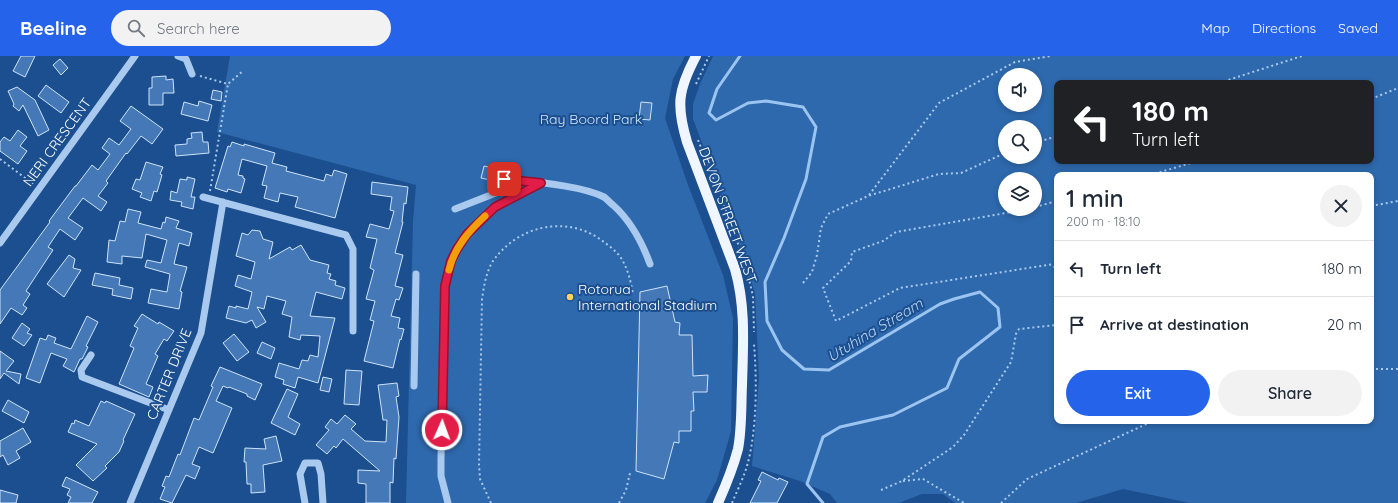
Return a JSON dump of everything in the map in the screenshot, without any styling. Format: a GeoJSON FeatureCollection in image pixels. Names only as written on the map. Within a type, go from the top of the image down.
{"type":"FeatureCollection","features":[{"type":"Feature","properties":{"kind":"main road","name":"DEVON STREET WEST"},"geometry":{"type":"LineString","coordinates":[[696,56],[681,94],[680,111],[682,124],[687,142],[735,269],[740,288],[744,317],[741,428],[734,464],[728,482],[718,503]]}},
{"type":"Feature","properties":{"kind":"street","name":"NERI CRESCENT"},"geometry":{"type":"LineString","coordinates":[[0,243],[135,56]]}},
{"type":"Feature","properties":{"kind":"street"},"geometry":{"type":"LineString","coordinates":[[178,56],[186,58],[194,75]]}},
{"type":"Feature","properties":{"kind":"street"},"geometry":{"type":"LineString","coordinates":[[504,179],[581,189],[604,198],[622,213],[636,233],[643,245],[650,264]]}},
{"type":"Feature","properties":{"kind":"street"},"geometry":{"type":"LineString","coordinates":[[455,209],[506,189],[520,180]]}},
{"type":"Feature","properties":{"kind":"street"},"geometry":{"type":"LineString","coordinates":[[448,503],[441,476],[441,460],[445,286],[451,261],[467,234],[495,207],[541,183]]}},
{"type":"Feature","properties":{"kind":"street"},"geometry":{"type":"LineString","coordinates":[[206,195],[223,202],[346,235],[353,249],[353,332]]}},
{"type":"Feature","properties":{"kind":"street","name":"CARTER DRIVE"},"geometry":{"type":"LineString","coordinates":[[130,503],[201,333],[223,202]]}},
{"type":"Feature","properties":{"kind":"street"},"geometry":{"type":"LineString","coordinates":[[414,386],[416,274]]}},
{"type":"Feature","properties":{"kind":"street"},"geometry":{"type":"LineString","coordinates":[[91,355],[81,370],[82,377],[169,410]]}},
{"type":"Feature","properties":{"kind":"street"},"geometry":{"type":"LineString","coordinates":[[305,503],[300,474],[305,463],[318,462],[321,474],[323,503]]}},
{"type":"Feature","properties":{"kind":"path"},"geometry":{"type":"LineString","coordinates":[[868,196],[938,103],[1015,62],[1051,56]]}},
{"type":"Feature","properties":{"kind":"path"},"geometry":{"type":"LineString","coordinates":[[1228,80],[1302,56]]}},
{"type":"Feature","properties":{"kind":"path"},"geometry":{"type":"LineString","coordinates":[[206,195],[228,84],[243,71]]}},
{"type":"Feature","properties":{"kind":"path"},"geometry":{"type":"LineString","coordinates":[[194,75],[228,84]]}},
{"type":"Feature","properties":{"kind":"path"},"geometry":{"type":"LineString","coordinates":[[1374,98],[1398,88]]}},
{"type":"Feature","properties":{"kind":"path"},"geometry":{"type":"LineString","coordinates":[[1042,141],[1054,137]]}},
{"type":"Feature","properties":{"kind":"path"},"geometry":{"type":"LineString","coordinates":[[803,283],[812,272],[817,256],[821,228],[828,214],[868,196],[940,174],[961,173],[998,156]]}},
{"type":"Feature","properties":{"kind":"path"},"geometry":{"type":"LineString","coordinates":[[0,159],[39,188]]}},
{"type":"Feature","properties":{"kind":"path"},"geometry":{"type":"LineString","coordinates":[[1160,172],[1188,164]]}},
{"type":"Feature","properties":{"kind":"path"},"geometry":{"type":"LineString","coordinates":[[1374,205],[1398,201]]}},
{"type":"Feature","properties":{"kind":"path"},"geometry":{"type":"LineString","coordinates":[[1042,205],[1054,202]]}},
{"type":"Feature","properties":{"kind":"path"},"geometry":{"type":"LineString","coordinates":[[998,214],[896,232],[883,241],[852,252],[851,261],[823,288],[836,321],[900,288],[1054,264]]}},
{"type":"Feature","properties":{"kind":"path"},"geometry":{"type":"LineString","coordinates":[[491,503],[480,479],[479,465],[482,299],[485,279],[493,262],[518,237],[538,228],[554,226],[584,230],[599,238],[620,256],[630,277],[633,295]]}},
{"type":"Feature","properties":{"kind":"path"},"geometry":{"type":"LineString","coordinates":[[881,490],[902,481],[953,447],[964,435],[1011,362],[1016,334],[1019,329],[1054,325]]}},
{"type":"Feature","properties":{"kind":"path"},"geometry":{"type":"LineString","coordinates":[[1374,369],[1398,369]]}},
{"type":"Feature","properties":{"kind":"path"},"geometry":{"type":"LineString","coordinates":[[1001,503],[1027,479],[1147,424]]}},
{"type":"Feature","properties":{"kind":"path"},"geometry":{"type":"LineString","coordinates":[[619,503],[626,490],[630,473]]}},
{"type":"Feature","properties":{"kind":"path"},"geometry":{"type":"LineString","coordinates":[[902,481],[923,479],[964,503]]}},
{"type":"Feature","properties":{"kind":"green space","name":"Rotorua International Stadium"},"geometry":{"type":"Polygon","coordinates":[[[230,56],[685,56],[673,79],[665,118],[688,185],[723,275],[733,318],[731,431],[717,480],[705,503],[406,503],[413,221],[416,185],[217,132],[230,56]]]}},
{"type":"Feature","properties":{"kind":"green space"},"geometry":{"type":"Polygon","coordinates":[[[713,56],[1398,56],[1398,503],[1190,503],[1123,489],[1076,503],[955,503],[943,494],[922,494],[899,503],[837,503],[830,494],[800,481],[752,466],[759,379],[755,293],[736,232],[693,119],[693,104],[700,84],[713,56]]]}},
{"type":"Feature","properties":{"kind":"building"},"geometry":{"type":"Polygon","coordinates":[[[21,56],[35,56],[25,77],[13,71],[21,56]]]}},
{"type":"Feature","properties":{"kind":"building"},"geometry":{"type":"Polygon","coordinates":[[[60,59],[68,68],[61,75],[53,65],[60,59]]]}},
{"type":"Feature","properties":{"kind":"building"},"geometry":{"type":"Polygon","coordinates":[[[166,76],[166,80],[173,79],[174,93],[163,93],[163,105],[149,105],[149,88],[152,88],[152,77],[166,76]]]}},
{"type":"Feature","properties":{"kind":"building"},"geometry":{"type":"Polygon","coordinates":[[[46,85],[69,102],[61,113],[38,96],[46,85]]]}},
{"type":"Feature","properties":{"kind":"building"},"geometry":{"type":"Polygon","coordinates":[[[17,87],[35,100],[49,130],[38,136],[23,105],[19,111],[13,106],[14,104],[8,91],[17,87]]]}},
{"type":"Feature","properties":{"kind":"building"},"geometry":{"type":"Polygon","coordinates":[[[213,90],[222,92],[221,101],[211,99],[213,90]]]}},
{"type":"Feature","properties":{"kind":"building"},"geometry":{"type":"Polygon","coordinates":[[[199,101],[212,105],[208,121],[181,114],[184,102],[198,106],[199,101]]]}},
{"type":"Feature","properties":{"kind":"building"},"geometry":{"type":"Polygon","coordinates":[[[641,102],[652,103],[650,120],[639,119],[641,102]]]}},
{"type":"Feature","properties":{"kind":"building"},"geometry":{"type":"Polygon","coordinates":[[[131,106],[163,129],[152,144],[141,136],[127,154],[126,153],[106,181],[108,183],[98,196],[107,202],[101,211],[83,198],[68,218],[83,228],[75,240],[60,229],[48,247],[53,250],[26,291],[30,294],[23,305],[27,308],[22,315],[11,308],[0,324],[0,290],[75,186],[92,165],[98,170],[110,154],[102,148],[109,138],[119,145],[131,129],[120,121],[131,106]]]}},
{"type":"Feature","properties":{"kind":"building"},"geometry":{"type":"Polygon","coordinates":[[[18,130],[27,137],[20,146],[27,151],[18,164],[0,151],[0,142],[4,137],[10,141],[18,130]]]}},
{"type":"Feature","properties":{"kind":"building"},"geometry":{"type":"Polygon","coordinates":[[[202,132],[203,142],[208,142],[209,153],[176,156],[175,145],[187,144],[187,139],[192,138],[191,133],[202,132]]]}},
{"type":"Feature","properties":{"kind":"building"},"geometry":{"type":"Polygon","coordinates":[[[232,142],[275,153],[272,163],[287,167],[286,171],[324,181],[326,174],[332,176],[334,170],[347,174],[335,218],[295,207],[298,197],[280,193],[278,202],[264,198],[267,186],[262,185],[267,166],[242,159],[238,175],[243,176],[245,179],[241,193],[228,189],[227,192],[215,188],[228,146],[230,147],[232,142]]]}},
{"type":"Feature","properties":{"kind":"building"},"geometry":{"type":"Polygon","coordinates":[[[146,162],[163,167],[160,174],[162,175],[157,192],[154,191],[151,201],[140,197],[142,193],[132,189],[136,179],[140,180],[146,162]]]}},
{"type":"Feature","properties":{"kind":"building"},"geometry":{"type":"Polygon","coordinates":[[[484,166],[502,170],[499,182],[481,178],[484,166]]]}},
{"type":"Feature","properties":{"kind":"building"},"geometry":{"type":"Polygon","coordinates":[[[187,177],[195,179],[191,197],[195,197],[193,209],[181,206],[182,202],[170,200],[171,191],[177,193],[180,179],[187,180],[187,177]]]}},
{"type":"Feature","properties":{"kind":"building"},"geometry":{"type":"Polygon","coordinates":[[[372,182],[408,187],[406,204],[404,203],[403,222],[395,253],[403,255],[395,286],[403,288],[399,300],[396,299],[391,316],[400,318],[398,328],[404,329],[393,368],[364,361],[374,321],[370,320],[375,301],[366,299],[374,270],[370,268],[377,239],[366,237],[370,224],[389,229],[394,211],[390,210],[392,197],[371,194],[372,182]]]}},
{"type":"Feature","properties":{"kind":"building"},"geometry":{"type":"Polygon","coordinates":[[[128,209],[141,212],[138,223],[161,229],[163,222],[165,223],[166,217],[179,221],[176,228],[192,233],[189,246],[179,243],[174,264],[187,267],[180,291],[182,292],[179,309],[148,303],[151,289],[167,292],[170,274],[145,267],[147,260],[161,263],[167,240],[146,234],[142,258],[122,256],[122,264],[107,262],[109,240],[115,241],[120,221],[125,222],[128,209]]]}},
{"type":"Feature","properties":{"kind":"building"},"geometry":{"type":"Polygon","coordinates":[[[252,230],[260,231],[263,239],[273,242],[269,259],[290,247],[292,250],[301,245],[310,260],[329,265],[327,273],[331,274],[329,279],[336,281],[335,285],[345,288],[342,299],[316,292],[310,316],[335,318],[318,383],[298,377],[295,388],[283,384],[284,380],[275,377],[279,363],[299,369],[302,360],[308,361],[310,355],[318,357],[320,336],[301,335],[300,340],[289,337],[292,317],[282,314],[286,301],[267,296],[264,309],[257,307],[266,322],[256,328],[252,320],[246,323],[226,318],[229,306],[248,309],[252,292],[235,286],[238,275],[251,279],[255,262],[236,256],[242,233],[248,235],[252,230]]]}},
{"type":"Feature","properties":{"kind":"building"},"geometry":{"type":"Polygon","coordinates":[[[69,255],[75,259],[73,268],[81,270],[64,297],[47,284],[69,255]]]}},
{"type":"Feature","properties":{"kind":"building"},"geometry":{"type":"Polygon","coordinates":[[[95,273],[120,278],[119,285],[133,288],[131,299],[112,295],[113,289],[92,285],[95,273]]]}},
{"type":"Feature","properties":{"kind":"building"},"geometry":{"type":"Polygon","coordinates":[[[667,286],[675,322],[680,323],[679,335],[692,335],[693,376],[708,375],[707,392],[693,392],[694,411],[691,411],[691,431],[679,431],[679,443],[674,442],[664,479],[636,471],[640,292],[667,286]]]}},
{"type":"Feature","properties":{"kind":"building"},"geometry":{"type":"Polygon","coordinates":[[[142,314],[158,324],[159,322],[174,331],[167,341],[164,339],[155,354],[158,356],[146,384],[153,387],[149,397],[119,384],[134,348],[130,346],[138,328],[134,326],[142,314]]]}},
{"type":"Feature","properties":{"kind":"building"},"geometry":{"type":"Polygon","coordinates":[[[87,316],[98,322],[86,346],[88,347],[74,372],[63,366],[67,359],[51,353],[40,383],[26,378],[40,338],[46,340],[48,335],[56,338],[54,343],[71,349],[87,316]]]}},
{"type":"Feature","properties":{"kind":"building"},"geometry":{"type":"Polygon","coordinates":[[[22,323],[30,329],[27,333],[32,335],[24,346],[12,338],[22,323]]]}},
{"type":"Feature","properties":{"kind":"building"},"geometry":{"type":"Polygon","coordinates":[[[234,334],[249,352],[237,361],[223,343],[234,334]]]}},
{"type":"Feature","properties":{"kind":"building"},"geometry":{"type":"Polygon","coordinates":[[[262,342],[275,348],[271,359],[257,353],[262,342]]]}},
{"type":"Feature","properties":{"kind":"building"},"geometry":{"type":"Polygon","coordinates":[[[0,351],[14,361],[6,371],[21,374],[19,384],[4,373],[0,379],[0,351]]]}},
{"type":"Feature","properties":{"kind":"building"},"geometry":{"type":"Polygon","coordinates":[[[220,367],[262,384],[255,400],[247,396],[247,394],[223,386],[216,401],[232,408],[213,453],[199,447],[192,464],[200,467],[195,479],[186,475],[172,503],[160,499],[165,487],[162,486],[166,476],[169,477],[178,454],[180,455],[194,418],[199,420],[213,387],[211,386],[220,367]]]}},
{"type":"Feature","properties":{"kind":"building"},"geometry":{"type":"Polygon","coordinates":[[[346,370],[362,371],[359,405],[344,404],[346,370]]]}},
{"type":"Feature","properties":{"kind":"building"},"geometry":{"type":"Polygon","coordinates":[[[323,377],[332,379],[329,392],[320,390],[323,377]]]}},
{"type":"Feature","properties":{"kind":"building"},"geometry":{"type":"Polygon","coordinates":[[[397,383],[399,396],[396,397],[399,417],[396,459],[394,458],[393,483],[390,482],[390,503],[366,503],[366,484],[358,483],[358,470],[380,471],[343,439],[336,448],[334,446],[327,454],[316,445],[329,430],[325,427],[331,419],[337,424],[345,415],[356,424],[351,429],[365,441],[386,442],[387,420],[383,420],[378,385],[397,383]]]}},
{"type":"Feature","properties":{"kind":"building"},"geometry":{"type":"Polygon","coordinates":[[[287,389],[298,394],[288,417],[300,424],[295,435],[271,423],[287,389]]]}},
{"type":"Feature","properties":{"kind":"building"},"geometry":{"type":"Polygon","coordinates":[[[8,400],[29,412],[24,423],[2,411],[8,400]]]}},
{"type":"Feature","properties":{"kind":"building"},"geometry":{"type":"Polygon","coordinates":[[[101,401],[105,403],[106,401],[135,414],[119,452],[105,466],[107,468],[93,481],[76,465],[97,444],[68,432],[75,420],[89,426],[101,401]]]}},
{"type":"Feature","properties":{"kind":"building"},"geometry":{"type":"Polygon","coordinates":[[[23,428],[31,442],[16,451],[20,458],[8,465],[3,455],[0,457],[0,441],[23,428]]]}},
{"type":"Feature","properties":{"kind":"building"},"geometry":{"type":"Polygon","coordinates":[[[276,436],[282,461],[263,465],[265,492],[251,493],[251,484],[247,484],[246,462],[244,462],[245,448],[266,449],[264,439],[276,436]]]}},
{"type":"Feature","properties":{"kind":"building"},"geometry":{"type":"Polygon","coordinates":[[[762,472],[778,480],[779,478],[788,482],[777,503],[750,503],[761,481],[758,480],[762,472]]]}},
{"type":"Feature","properties":{"kind":"building"},"geometry":{"type":"Polygon","coordinates":[[[66,477],[98,492],[92,503],[68,503],[71,497],[67,495],[70,489],[62,486],[66,477]]]}},
{"type":"Feature","properties":{"kind":"building"},"geometry":{"type":"Polygon","coordinates":[[[0,490],[18,495],[16,503],[0,503],[0,490]]]}},
{"type":"Feature","properties":{"kind":"waterway","name":"Utuhina Stream"},"geometry":{"type":"LineString","coordinates":[[740,56],[717,89],[709,113],[716,120],[748,103],[766,101],[803,107],[816,127],[806,179],[784,238],[765,282],[767,321],[782,350],[804,369],[829,370],[940,304],[980,292],[998,308],[1000,327],[959,359],[947,388],[893,415],[840,427],[823,437],[807,484],[823,503]]}},
{"type":"Feature","properties":{"kind":"slow traffic"},"geometry":{"type":"LineString","coordinates":[[449,270],[451,261],[457,249],[467,234],[485,216]]}},
{"type":"Feature","properties":{"kind":"place","name":"Rotorua International Stadium"},"geometry":{"type":"Point","coordinates":[570,297]}},
{"type":"Feature","properties":{"kind":"route"},"geometry":{"type":"LineString","coordinates":[[442,430],[445,286],[451,261],[467,234],[495,207],[541,183],[504,179]]}},
{"type":"Feature","properties":{"kind":"park label","name":"Ray Boord Park"},"geometry":{"type":"Point","coordinates":[591,119]}}]}
